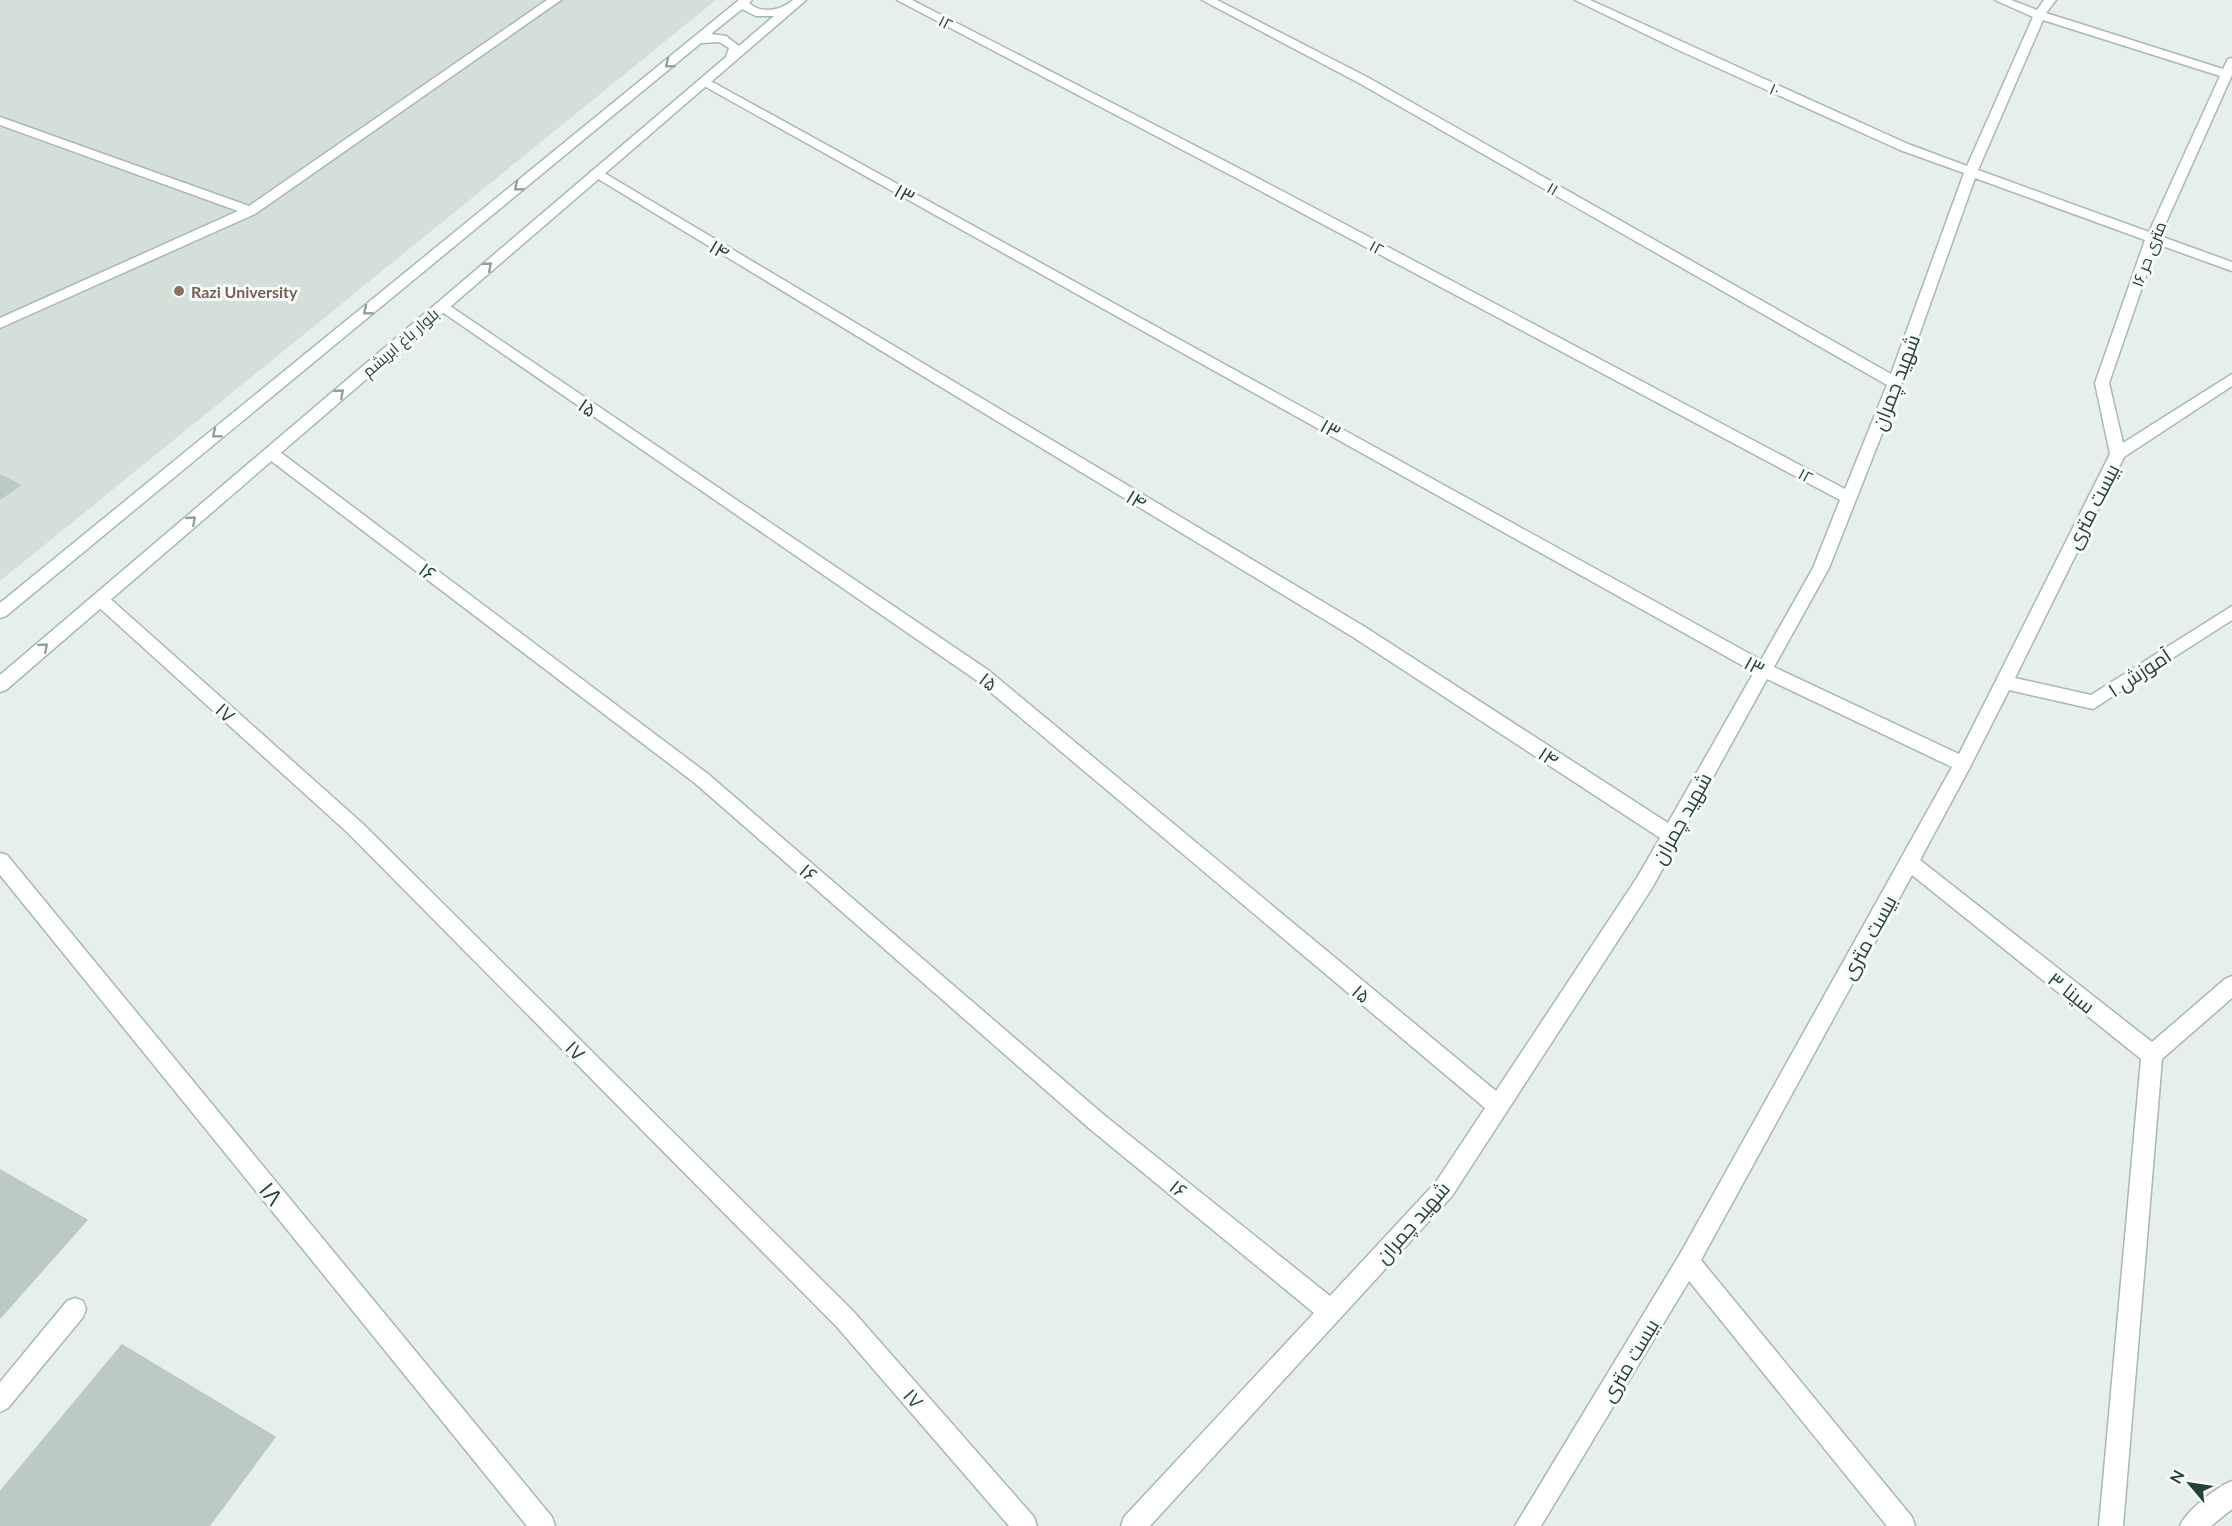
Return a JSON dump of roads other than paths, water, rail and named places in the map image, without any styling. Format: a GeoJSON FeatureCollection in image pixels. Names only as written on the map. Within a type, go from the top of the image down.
{"type":"FeatureCollection","features":[{"type":"Feature","properties":{"kind":"street"},"geometry":{"type":"LineString","coordinates":[[0,323],[250,211],[555,0]]}},
{"type":"Feature","properties":{"kind":"street","name":"بلوار باغ ابریشم"},"geometry":{"type":"LineString","coordinates":[[0,685],[800,0]]}},
{"type":"Feature","properties":{"kind":"street","name":"۱۲"},"geometry":{"type":"LineString","coordinates":[[903,0],[1256,182],[1849,498]]}},
{"type":"Feature","properties":{"kind":"street","name":"۱۱"},"geometry":{"type":"LineString","coordinates":[[1208,0],[1363,80],[1896,383]]}},
{"type":"Feature","properties":{"kind":"street","name":"۱۰"},"geometry":{"type":"LineString","coordinates":[[1581,0],[1904,147],[2232,267]]}},
{"type":"Feature","properties":{"kind":"street"},"geometry":{"type":"LineString","coordinates":[[2001,0],[2044,8],[2229,68]]}},
{"type":"Feature","properties":{"kind":"street"},"geometry":{"type":"LineString","coordinates":[[0,612],[745,2],[750,10],[758,12],[787,11]]}},
{"type":"Feature","properties":{"kind":"street","name":"شهید چمران"},"geometry":{"type":"LineString","coordinates":[[1133,1526],[1444,1189],[1645,882],[1821,568],[1896,383],[1971,172],[2044,8]]}},
{"type":"Feature","properties":{"kind":"street"},"geometry":{"type":"LineString","coordinates":[[697,40],[717,38],[726,40],[735,48],[732,58]]}},
{"type":"Feature","properties":{"kind":"street","name":"۱۶ متری حر"},"geometry":{"type":"LineString","coordinates":[[2118,454],[2102,383],[2152,238],[2229,68]]}},
{"type":"Feature","properties":{"kind":"street","name":"۱۳"},"geometry":{"type":"LineString","coordinates":[[704,82],[1764,670],[1963,764]]}},
{"type":"Feature","properties":{"kind":"street"},"geometry":{"type":"LineString","coordinates":[[0,121],[250,211]]}},
{"type":"Feature","properties":{"kind":"street","name":"۱۴"},"geometry":{"type":"LineString","coordinates":[[596,174],[1359,632],[1671,835]]}},
{"type":"Feature","properties":{"kind":"street","name":"۱۵"},"geometry":{"type":"LineString","coordinates":[[442,307],[982,675],[1498,1106]]}},
{"type":"Feature","properties":{"kind":"street","name":"بیست متری"},"geometry":{"type":"LineString","coordinates":[[1527,1526],[1688,1262],[1909,862],[1963,764],[2118,454],[2232,379]]}},
{"type":"Feature","properties":{"kind":"street","name":"۱۶"},"geometry":{"type":"LineString","coordinates":[[271,453],[702,779],[1097,1122],[1331,1312]]}},
{"type":"Feature","properties":{"kind":"street","name":"۱۷"},"geometry":{"type":"LineString","coordinates":[[100,599],[364,837],[845,1319],[1026,1526]]}},
{"type":"Feature","properties":{"kind":"street","name":"آموزش ۱"},"geometry":{"type":"LineString","coordinates":[[2003,682],[2093,702],[2232,612]]}},
{"type":"Feature","properties":{"kind":"street","name":"۱۸"},"geometry":{"type":"LineString","coordinates":[[0,861],[543,1526]]}},
{"type":"Feature","properties":{"kind":"street","name":"سینا ۳"},"geometry":{"type":"LineString","coordinates":[[1909,862],[2152,1055]]}},
{"type":"Feature","properties":{"kind":"street"},"geometry":{"type":"LineString","coordinates":[[2111,1526],[2152,1055],[2232,985]]}},
{"type":"Feature","properties":{"kind":"street"},"geometry":{"type":"LineString","coordinates":[[1688,1262],[1903,1526]]}},
{"type":"Feature","properties":{"kind":"street"},"geometry":{"type":"LineString","coordinates":[[0,1400],[75,1309]]}},
{"type":"Feature","properties":{"kind":"street"},"geometry":{"type":"LineString","coordinates":[[2193,1526],[2232,1493]]}},
{"type":"Feature","properties":{"kind":"place","name":"Razi University"},"geometry":{"type":"Point","coordinates":[179,291]}}]}
